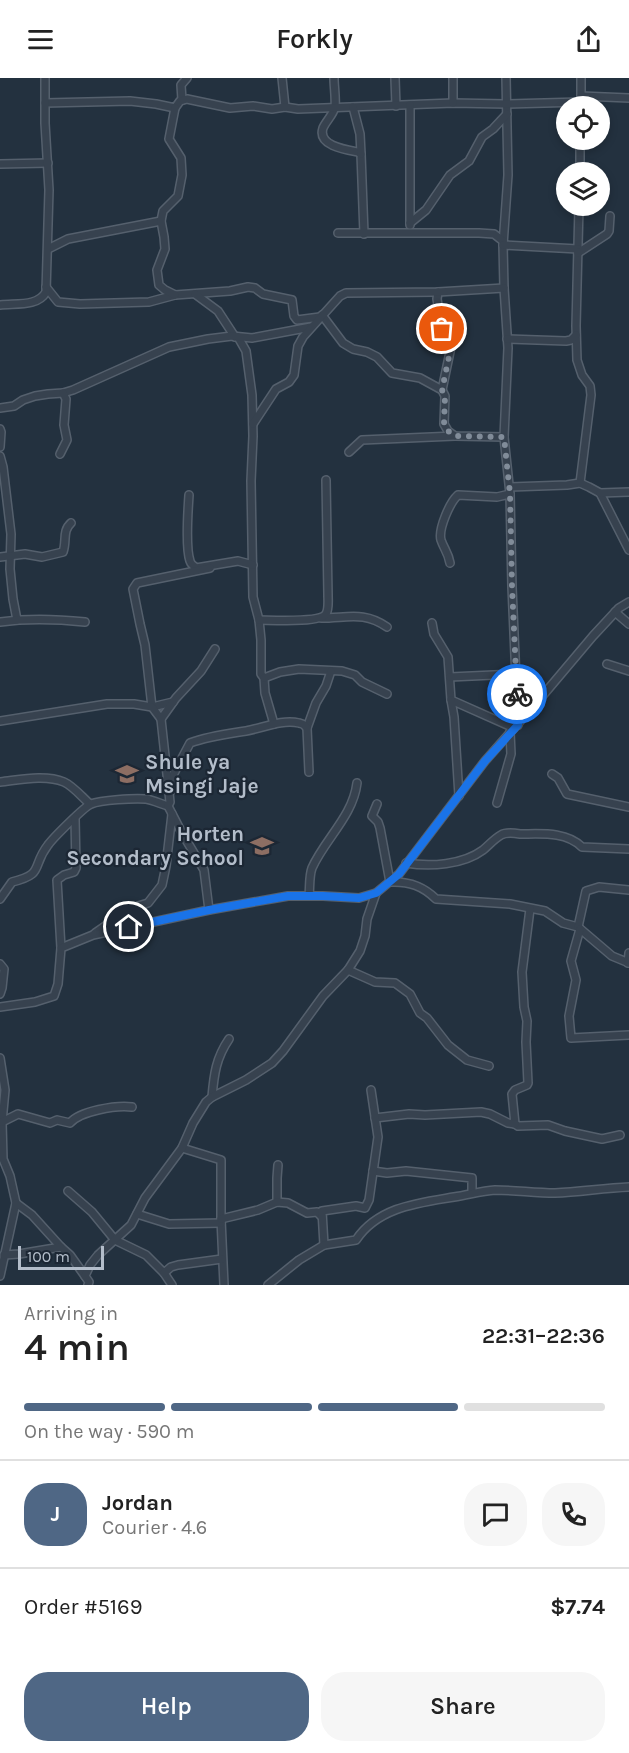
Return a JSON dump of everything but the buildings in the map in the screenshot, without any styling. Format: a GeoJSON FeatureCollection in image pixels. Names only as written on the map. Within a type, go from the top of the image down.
{"type":"FeatureCollection","features":[{"type":"Feature","properties":{"kind":"street"},"geometry":{"type":"LineString","coordinates":[[0,305],[36,302],[43,298],[46,292],[49,190],[45,78]]}},
{"type":"Feature","properties":{"kind":"street"},"geometry":{"type":"LineString","coordinates":[[182,100],[181,84],[187,78]]}},
{"type":"Feature","properties":{"kind":"street"},"geometry":{"type":"LineString","coordinates":[[282,78],[285,107]]}},
{"type":"Feature","properties":{"kind":"street"},"geometry":{"type":"LineString","coordinates":[[334,78],[335,108],[322,130],[323,137],[338,148],[361,154]]}},
{"type":"Feature","properties":{"kind":"street"},"geometry":{"type":"LineString","coordinates":[[395,78],[396,105]]}},
{"type":"Feature","properties":{"kind":"street"},"geometry":{"type":"LineString","coordinates":[[453,78],[453,103]]}},
{"type":"Feature","properties":{"kind":"street"},"geometry":{"type":"LineString","coordinates":[[497,803],[511,754],[516,674],[510,491],[504,437],[507,339],[503,243],[508,175],[506,78]]}},
{"type":"Feature","properties":{"kind":"street"},"geometry":{"type":"LineString","coordinates":[[581,78],[581,96]]}},
{"type":"Feature","properties":{"kind":"street"},"geometry":{"type":"LineString","coordinates":[[610,100],[629,98]]}},
{"type":"Feature","properties":{"kind":"street"},"geometry":{"type":"LineString","coordinates":[[175,295],[159,285],[157,270],[165,249],[161,222],[164,211],[178,195],[182,175],[181,158],[169,139],[175,108],[182,100],[187,99],[230,108],[253,106],[272,109],[453,103],[556,103]]}},
{"type":"Feature","properties":{"kind":"street"},"geometry":{"type":"LineString","coordinates":[[45,103],[130,101],[175,108]]}},
{"type":"Feature","properties":{"kind":"street"},"geometry":{"type":"LineString","coordinates":[[409,233],[410,105]]}},
{"type":"Feature","properties":{"kind":"street"},"geometry":{"type":"LineString","coordinates":[[353,107],[360,134],[364,234]]}},
{"type":"Feature","properties":{"kind":"street"},"geometry":{"type":"LineString","coordinates":[[410,223],[426,210],[450,175],[469,161],[482,137],[507,114]]}},
{"type":"Feature","properties":{"kind":"street"},"geometry":{"type":"LineString","coordinates":[[0,164],[48,163]]}},
{"type":"Feature","properties":{"kind":"street"},"geometry":{"type":"LineString","coordinates":[[579,216],[577,360],[582,375],[590,386],[591,394],[580,483]]}},
{"type":"Feature","properties":{"kind":"street"},"geometry":{"type":"LineString","coordinates":[[338,233],[494,234],[503,243],[578,251],[607,234],[610,216]]}},
{"type":"Feature","properties":{"kind":"street"},"geometry":{"type":"LineString","coordinates":[[48,249],[68,239],[161,222]]}},
{"type":"Feature","properties":{"kind":"street"},"geometry":{"type":"LineString","coordinates":[[46,287],[61,303],[149,302],[175,295],[237,290],[248,286],[263,294],[292,300],[294,316],[297,320],[321,316]]}},
{"type":"Feature","properties":{"kind":"street"},"geometry":{"type":"LineString","coordinates":[[252,424],[276,389],[289,382],[294,375],[298,346],[311,327],[340,296],[346,293],[438,292],[504,288]]}},
{"type":"Feature","properties":{"kind":"street"},"geometry":{"type":"LineString","coordinates":[[438,292],[442,329],[451,347],[442,390]]}},
{"type":"Feature","properties":{"kind":"street"},"geometry":{"type":"LineString","coordinates":[[195,294],[218,311],[246,351],[252,395],[250,481],[253,597],[259,620],[261,674],[264,678],[265,693],[274,724]]}},
{"type":"Feature","properties":{"kind":"street"},"geometry":{"type":"LineString","coordinates":[[321,316],[343,343],[377,357],[392,373],[420,378],[442,390],[445,396],[444,424],[455,436]]}},
{"type":"Feature","properties":{"kind":"street"},"geometry":{"type":"LineString","coordinates":[[0,408],[14,406],[35,396],[63,393],[81,387],[169,347],[208,339],[252,338],[311,327]]}},
{"type":"Feature","properties":{"kind":"street"},"geometry":{"type":"LineString","coordinates":[[507,339],[566,341],[571,340],[576,334]]}},
{"type":"Feature","properties":{"kind":"street"},"geometry":{"type":"LineString","coordinates":[[60,454],[67,440],[64,425],[66,399],[63,393]]}},
{"type":"Feature","properties":{"kind":"street"},"geometry":{"type":"LineString","coordinates":[[0,429],[0,447]]}},
{"type":"Feature","properties":{"kind":"street"},"geometry":{"type":"LineString","coordinates":[[349,452],[362,440],[455,436],[504,437]]}},
{"type":"Feature","properties":{"kind":"street"},"geometry":{"type":"LineString","coordinates":[[0,456],[11,534],[10,556],[17,621]]}},
{"type":"Feature","properties":{"kind":"street"},"geometry":{"type":"LineString","coordinates":[[321,618],[327,610],[328,595],[326,480]]}},
{"type":"Feature","properties":{"kind":"street"},"geometry":{"type":"LineString","coordinates":[[450,563],[448,552],[440,535],[447,512],[458,495],[497,497],[510,491],[580,483],[600,493],[629,492]]}},
{"type":"Feature","properties":{"kind":"street"},"geometry":{"type":"LineString","coordinates":[[600,493],[629,550]]}},
{"type":"Feature","properties":{"kind":"street"},"geometry":{"type":"LineString","coordinates":[[189,495],[188,548],[193,567],[238,561],[253,565]]}},
{"type":"Feature","properties":{"kind":"street"},"geometry":{"type":"LineString","coordinates":[[0,557],[25,554],[42,557],[63,552],[66,527],[71,523]]}},
{"type":"Feature","properties":{"kind":"street"},"geometry":{"type":"LineString","coordinates":[[209,910],[204,870],[182,833],[169,804],[161,719],[152,707],[145,645],[133,589],[137,583],[210,568]]}},
{"type":"Feature","properties":{"kind":"street"},"geometry":{"type":"LineString","coordinates":[[61,948],[93,935],[288,896],[359,898],[376,893],[399,874],[485,761],[593,636],[615,612],[629,602]]}},
{"type":"Feature","properties":{"kind":"street"},"geometry":{"type":"LineString","coordinates":[[615,612],[629,624]]}},
{"type":"Feature","properties":{"kind":"street"},"geometry":{"type":"LineString","coordinates":[[259,620],[354,616],[371,618],[387,627]]}},
{"type":"Feature","properties":{"kind":"street"},"geometry":{"type":"LineString","coordinates":[[0,622],[56,619],[85,622]]}},
{"type":"Feature","properties":{"kind":"street"},"geometry":{"type":"LineString","coordinates":[[432,623],[434,634],[448,657],[459,796]]}},
{"type":"Feature","properties":{"kind":"street"},"geometry":{"type":"LineString","coordinates":[[161,719],[201,671],[215,649]]}},
{"type":"Feature","properties":{"kind":"street"},"geometry":{"type":"LineString","coordinates":[[607,664],[629,671]]}},
{"type":"Feature","properties":{"kind":"street"},"geometry":{"type":"LineString","coordinates":[[264,678],[280,672],[299,669],[342,671],[355,675],[362,682],[387,694]]}},
{"type":"Feature","properties":{"kind":"street"},"geometry":{"type":"LineString","coordinates":[[309,772],[307,728],[331,671]]}},
{"type":"Feature","properties":{"kind":"street"},"geometry":{"type":"LineString","coordinates":[[450,677],[516,674]]}},
{"type":"Feature","properties":{"kind":"street"},"geometry":{"type":"LineString","coordinates":[[451,700],[514,728]]}},
{"type":"Feature","properties":{"kind":"street"},"geometry":{"type":"LineString","coordinates":[[0,721],[107,704],[152,707],[173,702]]}},
{"type":"Feature","properties":{"kind":"street"},"geometry":{"type":"LineString","coordinates":[[169,804],[172,777],[190,743],[205,737],[274,724],[297,722],[307,728]]}},
{"type":"Feature","properties":{"kind":"street"},"geometry":{"type":"LineString","coordinates":[[552,774],[558,778],[567,794],[629,807]]}},
{"type":"Feature","properties":{"kind":"street"},"geometry":{"type":"LineString","coordinates":[[0,782],[51,779],[65,782],[90,804]]}},
{"type":"Feature","properties":{"kind":"street"},"geometry":{"type":"LineString","coordinates":[[309,896],[311,869],[341,822],[353,798],[357,783]]}},
{"type":"Feature","properties":{"kind":"street"},"geometry":{"type":"LineString","coordinates":[[0,899],[2,889],[12,882],[33,875],[46,847],[90,804],[147,799],[169,804]]}},
{"type":"Feature","properties":{"kind":"street"},"geometry":{"type":"LineString","coordinates":[[377,804],[372,816],[380,828],[390,882]]}},
{"type":"Feature","properties":{"kind":"street"},"geometry":{"type":"LineString","coordinates":[[93,935],[106,924],[135,907],[148,903],[162,885],[172,814]]}},
{"type":"Feature","properties":{"kind":"street"},"geometry":{"type":"LineString","coordinates":[[0,1007],[35,1002],[54,996],[58,984],[61,948],[57,880],[74,872],[75,818]]}},
{"type":"Feature","properties":{"kind":"street"},"geometry":{"type":"LineString","coordinates":[[406,863],[441,864],[467,858],[483,850],[502,834],[511,833],[551,834],[576,842],[582,848],[629,849]]}},
{"type":"Feature","properties":{"kind":"street"},"geometry":{"type":"LineString","coordinates":[[390,882],[401,881],[412,884],[427,890],[436,899],[510,904],[544,911],[563,923],[579,928],[612,956],[628,963],[629,953]]}},
{"type":"Feature","properties":{"kind":"street"},"geometry":{"type":"LineString","coordinates":[[629,890],[599,887],[586,891],[571,961],[576,980],[569,1016],[571,1038],[629,1035]]}},
{"type":"Feature","properties":{"kind":"street"},"geometry":{"type":"LineString","coordinates":[[212,1096],[246,1080],[272,1063],[283,1052],[323,996],[348,970],[360,951],[376,893]]}},
{"type":"Feature","properties":{"kind":"street"},"geometry":{"type":"LineString","coordinates":[[515,1124],[512,1094],[528,1083],[527,1021],[522,972],[530,909]]}},
{"type":"Feature","properties":{"kind":"street"},"geometry":{"type":"LineString","coordinates":[[0,964],[4,969],[0,994]]}},
{"type":"Feature","properties":{"kind":"street"},"geometry":{"type":"LineString","coordinates":[[348,970],[375,982],[395,982],[410,994],[420,1013],[427,1018],[448,1045],[466,1060],[489,1066]]}},
{"type":"Feature","properties":{"kind":"street"},"geometry":{"type":"LineString","coordinates":[[89,1282],[90,1265],[131,1225],[145,1198],[182,1148],[193,1123],[212,1096],[217,1062],[220,1052],[229,1039]]}},
{"type":"Feature","properties":{"kind":"street"},"geometry":{"type":"LineString","coordinates":[[0,1058],[5,1090],[2,1122],[3,1159],[10,1176],[15,1203],[0,1276]]}},
{"type":"Feature","properties":{"kind":"street"},"geometry":{"type":"LineString","coordinates":[[324,1245],[321,1216],[323,1210],[367,1207],[378,1137],[371,1090]]}},
{"type":"Feature","properties":{"kind":"street"},"geometry":{"type":"LineString","coordinates":[[2,1122],[18,1114],[50,1123],[57,1120],[70,1123],[80,1114],[123,1106],[132,1107]]}},
{"type":"Feature","properties":{"kind":"street"},"geometry":{"type":"LineString","coordinates":[[375,1118],[409,1114],[481,1112],[518,1126],[548,1125],[602,1139],[620,1135]]}},
{"type":"Feature","properties":{"kind":"street"},"geometry":{"type":"LineString","coordinates":[[182,1148],[221,1160],[224,1285]]}},
{"type":"Feature","properties":{"kind":"street"},"geometry":{"type":"LineString","coordinates":[[277,1202],[278,1165]]}},
{"type":"Feature","properties":{"kind":"street"},"geometry":{"type":"LineString","coordinates":[[373,1171],[472,1178],[472,1193]]}},
{"type":"Feature","properties":{"kind":"street"},"geometry":{"type":"LineString","coordinates":[[0,1178],[10,1176]]}},
{"type":"Feature","properties":{"kind":"street"},"geometry":{"type":"LineString","coordinates":[[268,1285],[299,1260],[324,1245],[356,1240],[369,1226],[394,1209],[418,1202],[496,1190],[534,1193],[629,1187]]}},
{"type":"Feature","properties":{"kind":"street"},"geometry":{"type":"LineString","coordinates":[[68,1191],[92,1212],[115,1240],[146,1255],[164,1273],[172,1285]]}},
{"type":"Feature","properties":{"kind":"street"},"geometry":{"type":"LineString","coordinates":[[137,1214],[170,1224],[221,1221],[277,1202],[288,1203],[307,1213],[317,1212],[321,1216]]}},
{"type":"Feature","properties":{"kind":"street"},"geometry":{"type":"LineString","coordinates":[[15,1203],[32,1215],[70,1255],[89,1282]]}},
{"type":"Feature","properties":{"kind":"street"},"geometry":{"type":"LineString","coordinates":[[4,1255],[61,1247]]}},
{"type":"Feature","properties":{"kind":"street"},"geometry":{"type":"LineString","coordinates":[[164,1273],[178,1265],[222,1259]]}},
{"type":"Feature","properties":{"kind":"way so far"},"geometry":{"type":"LineString","coordinates":[[442,329],[451,347],[442,390],[445,396],[444,424],[448,431],[455,436],[504,437],[510,494],[517,694]]}},
{"type":"Feature","properties":{"kind":"place","name":"Shule ya Msingi Jaje"},"geometry":{"type":"Point","coordinates":[127,774]}},
{"type":"Feature","properties":{"kind":"place","name":"Horten Secondary School"},"geometry":{"type":"Point","coordinates":[262,846]}},
{"type":"Feature","properties":{"kind":"route"},"geometry":{"type":"LineString","coordinates":[[129,927],[288,896],[359,898],[376,893],[399,874],[485,761],[518,725],[517,694]]}}]}
